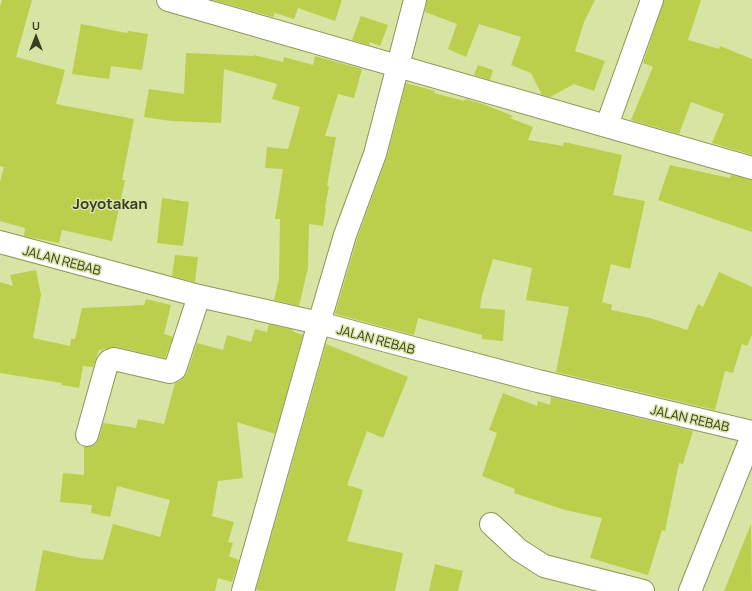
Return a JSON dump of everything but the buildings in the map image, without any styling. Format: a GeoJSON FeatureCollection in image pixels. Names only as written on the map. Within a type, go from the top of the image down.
{"type":"FeatureCollection","features":[{"type":"Feature","properties":{"kind":"street"},"geometry":{"type":"LineString","coordinates":[[168,0],[207,5],[399,66],[752,168]]}},
{"type":"Feature","properties":{"kind":"street"},"geometry":{"type":"LineString","coordinates":[[243,591],[345,235],[374,154],[399,66],[415,0]]}},
{"type":"Feature","properties":{"kind":"street"},"geometry":{"type":"LineString","coordinates":[[607,125],[652,0]]}},
{"type":"Feature","properties":{"kind":"street","name":"JALAN REBAB"},"geometry":{"type":"LineString","coordinates":[[0,242],[199,296],[319,324],[538,382],[752,432]]}},
{"type":"Feature","properties":{"kind":"street"},"geometry":{"type":"LineString","coordinates":[[87,435],[109,361],[114,359],[170,372],[175,369],[199,296]]}},
{"type":"Feature","properties":{"kind":"street"},"geometry":{"type":"LineString","coordinates":[[690,591],[752,436]]}},
{"type":"Feature","properties":{"kind":"street"},"geometry":{"type":"LineString","coordinates":[[491,524],[519,550],[544,566],[643,591]]}},
{"type":"Feature","properties":{"kind":"district","name":"Joyotakan"},"geometry":{"type":"Point","coordinates":[110,204]}}]}
